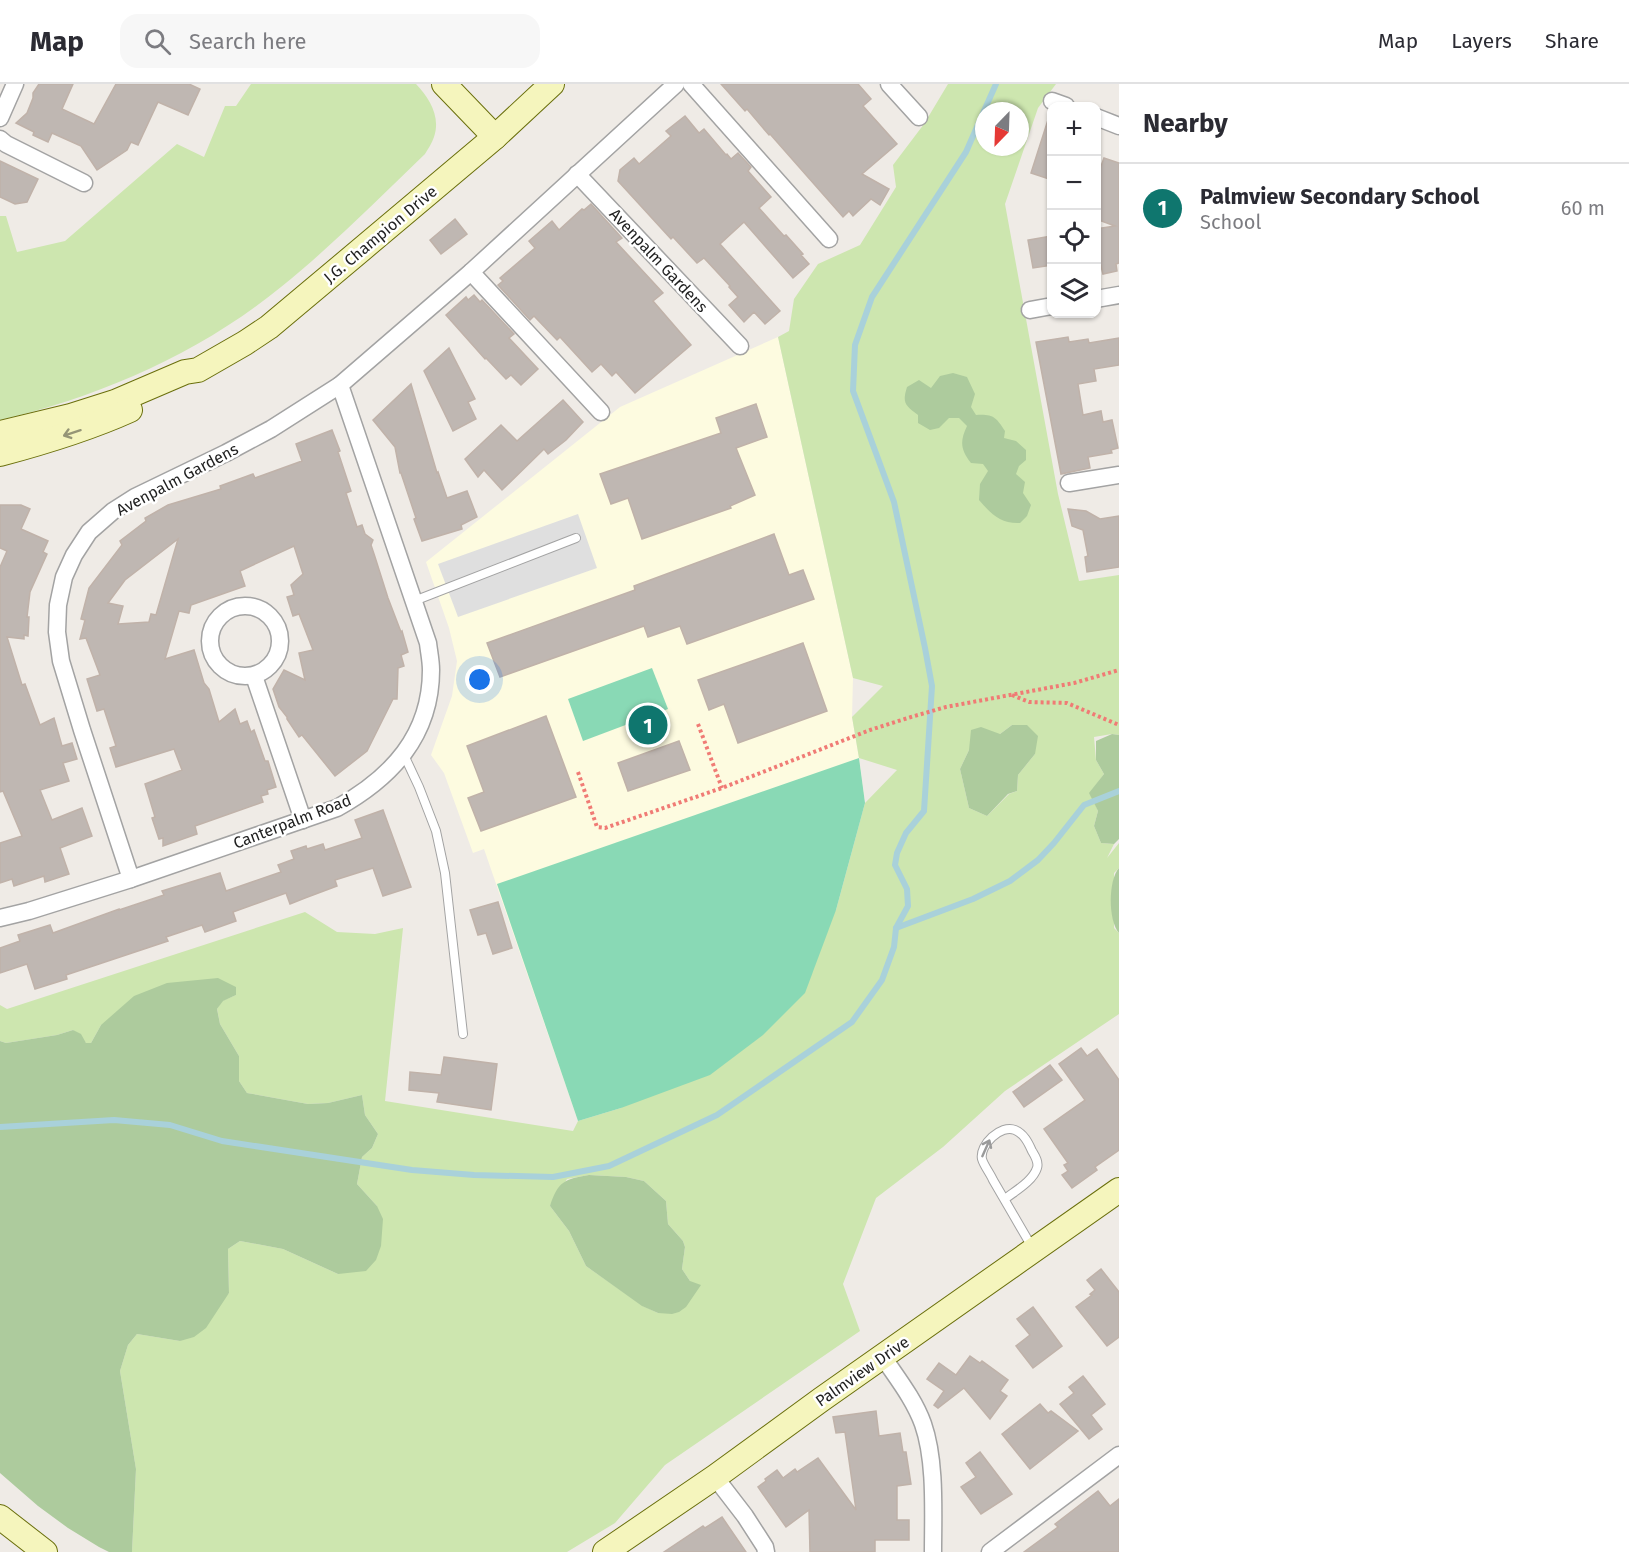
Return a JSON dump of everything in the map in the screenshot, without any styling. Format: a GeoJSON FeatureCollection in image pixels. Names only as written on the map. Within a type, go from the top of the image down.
{"type":"FeatureCollection","features":[{"type":"Feature","properties":{"kind":"main road"},"geometry":{"type":"LineString","coordinates":[[444,84],[495,137]]}},
{"type":"Feature","properties":{"kind":"main road","name":"J.G. Champion Drive"},"geometry":{"type":"LineString","coordinates":[[0,433],[71,416],[115,402],[185,372],[198,370],[245,343],[269,327],[495,137],[552,84]]}},
{"type":"Feature","properties":{"kind":"main road","name":"J.G. Champion Drive"},"geometry":{"type":"LineString","coordinates":[[0,454],[98,425],[192,379],[198,370]]}},
{"type":"Feature","properties":{"kind":"main road","name":"Palmview Drive"},"geometry":{"type":"LineString","coordinates":[[605,1552],[715,1477],[1119,1190]]}},
{"type":"Feature","properties":{"kind":"main road"},"geometry":{"type":"LineString","coordinates":[[0,1516],[45,1552]]}},
{"type":"Feature","properties":{"kind":"street"},"geometry":{"type":"LineString","coordinates":[[0,117],[15,84]]}},
{"type":"Feature","properties":{"kind":"street","name":"Avenpalm Gardens"},"geometry":{"type":"LineString","coordinates":[[131,879],[61,661],[57,632],[58,605],[64,577],[74,555],[89,532],[113,511],[135,497],[271,429],[340,385],[471,272],[676,84]]}},
{"type":"Feature","properties":{"kind":"street"},"geometry":{"type":"LineString","coordinates":[[691,84],[829,239]]}},
{"type":"Feature","properties":{"kind":"street"},"geometry":{"type":"LineString","coordinates":[[889,84],[919,117]]}},
{"type":"Feature","properties":{"kind":"street"},"geometry":{"type":"LineString","coordinates":[[1101,119],[1119,126]]}},
{"type":"Feature","properties":{"kind":"street"},"geometry":{"type":"LineString","coordinates":[[0,139],[84,183]]}},
{"type":"Feature","properties":{"kind":"street","name":"Avenpalm Gardens"},"geometry":{"type":"LineString","coordinates":[[578,174],[740,346]]}},
{"type":"Feature","properties":{"kind":"street"},"geometry":{"type":"LineString","coordinates":[[471,272],[601,412]]}},
{"type":"Feature","properties":{"kind":"street"},"geometry":{"type":"LineString","coordinates":[[1101,298],[1119,295]]}},
{"type":"Feature","properties":{"kind":"street"},"geometry":{"type":"LineString","coordinates":[[1030,310],[1047,307]]}},
{"type":"Feature","properties":{"kind":"street","name":"Canterpalm Road"},"geometry":{"type":"LineString","coordinates":[[0,918],[131,879],[337,808],[359,796],[385,775],[404,755],[418,731],[428,703],[431,670],[428,642],[340,385]]}},
{"type":"Feature","properties":{"kind":"street"},"geometry":{"type":"LineString","coordinates":[[1069,483],[1119,475]]}},
{"type":"Feature","properties":{"kind":"street"},"geometry":{"type":"LineString","coordinates":[[242,606],[254,607],[264,612],[279,630],[279,653],[273,663],[254,676],[242,677],[230,674],[220,667],[210,647],[210,635],[221,615],[242,606]]}},
{"type":"Feature","properties":{"kind":"street"},"geometry":{"type":"LineString","coordinates":[[254,676],[303,820]]}},
{"type":"Feature","properties":{"kind":"street"},"geometry":{"type":"LineString","coordinates":[[883,1357],[914,1404],[924,1425],[930,1452],[933,1486],[933,1552]]}},
{"type":"Feature","properties":{"kind":"street"},"geometry":{"type":"LineString","coordinates":[[990,1552],[1119,1455]]}},
{"type":"Feature","properties":{"kind":"street"},"geometry":{"type":"LineString","coordinates":[[715,1477],[745,1516],[766,1552]]}},
{"type":"Feature","properties":{"kind":"lane"},"geometry":{"type":"LineString","coordinates":[[414,601],[576,538]]}},
{"type":"Feature","properties":{"kind":"lane"},"geometry":{"type":"LineString","coordinates":[[404,755],[436,831],[448,895],[464,1034]]}},
{"type":"Feature","properties":{"kind":"lane"},"geometry":{"type":"LineString","coordinates":[[1005,1200],[1030,1179],[1038,1163],[1024,1136],[1013,1129],[1004,1130],[990,1139],[983,1150],[982,1159],[1005,1200],[1034,1250]]}},
{"type":"Feature","properties":{"kind":"path"},"geometry":{"type":"LineString","coordinates":[[578,772],[597,827],[605,828],[722,788],[870,730],[910,717],[946,707],[1074,684],[1119,670]]}},
{"type":"Feature","properties":{"kind":"path"},"geometry":{"type":"LineString","coordinates":[[1011,694],[1029,702],[1067,703],[1119,725]]}},
{"type":"Feature","properties":{"kind":"path"},"geometry":{"type":"LineString","coordinates":[[698,724],[722,788]]}},
{"type":"Feature","properties":{"kind":"shaded area"},"geometry":{"type":"Polygon","coordinates":[[[778,337],[853,678],[852,717],[865,803],[578,1121],[484,849],[473,853],[444,773],[431,755],[452,696],[457,661],[449,628],[426,562],[620,407],[778,337]]]}},
{"type":"Feature","properties":{"kind":"shaded area"},"geometry":{"type":"Polygon","coordinates":[[[578,514],[597,568],[458,617],[438,564],[578,514]]]}},
{"type":"Feature","properties":{"kind":"green space"},"geometry":{"type":"Polygon","coordinates":[[[251,84],[416,84],[425,95],[435,115],[434,137],[425,154],[354,222],[281,287],[250,311],[183,352],[112,385],[0,420],[0,216],[6,216],[17,252],[65,241],[177,144],[204,157],[225,106],[236,106],[251,84]]]}},
{"type":"Feature","properties":{"kind":"green space"},"geometry":{"type":"Polygon","coordinates":[[[948,84],[1056,84],[1038,108],[1029,134],[1029,102],[975,102],[975,156],[1022,156],[1005,204],[1058,494],[1079,581],[1119,575],[1119,735],[1094,737],[1096,760],[1104,774],[1090,793],[1098,811],[1094,826],[1101,843],[1114,844],[1107,858],[1119,843],[1119,868],[1114,873],[1114,928],[1119,933],[1119,1014],[1005,1091],[943,1147],[876,1198],[843,1284],[860,1331],[665,1465],[615,1523],[567,1552],[132,1552],[136,1469],[120,1371],[128,1345],[137,1334],[180,1341],[229,1293],[228,1249],[240,1241],[283,1249],[338,1274],[377,1206],[357,1184],[362,1157],[372,1148],[378,1134],[365,1115],[362,1095],[328,1103],[308,1104],[247,1093],[239,1081],[239,1056],[220,1024],[217,1009],[222,1001],[236,995],[101,1025],[91,1043],[86,1043],[73,1030],[57,1035],[6,1043],[0,1041],[0,1005],[7,1009],[305,912],[337,932],[375,934],[403,928],[385,1101],[573,1131],[578,1121],[621,1108],[836,910],[865,803],[897,770],[859,758],[852,717],[883,686],[853,678],[778,337],[789,331],[794,299],[818,264],[860,245],[896,187],[893,165],[924,124],[948,84]],[[1012,725],[969,750],[960,769],[969,808],[987,816],[1009,794],[1017,791],[1018,775],[1035,754],[1012,725]],[[589,1175],[567,1179],[550,1206],[569,1231],[586,1266],[643,1306],[658,1313],[690,1281],[682,1269],[685,1247],[683,1241],[668,1224],[666,1201],[644,1181],[626,1177],[589,1175]]]}},
{"type":"Feature","properties":{"kind":"green space"},"geometry":{"type":"Polygon","coordinates":[[[953,373],[967,377],[975,394],[971,407],[976,415],[993,417],[1005,431],[1004,438],[1016,441],[1026,450],[1026,460],[1019,466],[1016,474],[1025,482],[1023,493],[1031,505],[1027,516],[1020,523],[1002,520],[979,500],[980,484],[988,471],[983,464],[971,463],[963,449],[962,441],[967,426],[959,418],[949,418],[939,428],[930,430],[918,423],[918,415],[906,403],[907,387],[919,380],[931,388],[940,376],[953,373]]]}},
{"type":"Feature","properties":{"kind":"green space"},"geometry":{"type":"Polygon","coordinates":[[[652,668],[668,709],[583,741],[568,699],[652,668]]]}},
{"type":"Feature","properties":{"kind":"green space"},"geometry":{"type":"Polygon","coordinates":[[[1012,725],[1027,725],[1038,736],[1035,754],[1018,775],[1017,791],[1008,794],[987,816],[969,808],[960,769],[969,750],[971,730],[981,727],[1000,734],[1012,725]]]}},
{"type":"Feature","properties":{"kind":"green space"},"geometry":{"type":"Polygon","coordinates":[[[1112,734],[1119,735],[1119,839],[1114,844],[1101,843],[1094,826],[1098,811],[1089,793],[1104,774],[1096,760],[1096,741],[1112,734]]]}},
{"type":"Feature","properties":{"kind":"green space"},"geometry":{"type":"Polygon","coordinates":[[[859,758],[865,803],[836,910],[805,993],[763,1035],[710,1075],[621,1108],[578,1121],[497,884],[859,758]]]}},
{"type":"Feature","properties":{"kind":"green space"},"geometry":{"type":"Polygon","coordinates":[[[1119,868],[1119,933],[1115,927],[1111,910],[1111,891],[1115,874],[1119,868]]]}},
{"type":"Feature","properties":{"kind":"green space"},"geometry":{"type":"Polygon","coordinates":[[[218,978],[236,987],[236,995],[223,1001],[217,1009],[220,1024],[239,1056],[239,1081],[247,1093],[308,1104],[328,1103],[362,1095],[365,1115],[378,1134],[372,1148],[362,1157],[357,1184],[377,1206],[383,1219],[381,1246],[376,1260],[366,1271],[338,1274],[283,1249],[240,1241],[228,1249],[229,1293],[206,1328],[194,1337],[180,1341],[137,1334],[128,1345],[120,1371],[136,1469],[132,1552],[109,1552],[68,1528],[0,1473],[0,1041],[6,1043],[57,1035],[73,1030],[81,1034],[86,1043],[91,1043],[101,1025],[134,996],[167,983],[218,978]]]}},
{"type":"Feature","properties":{"kind":"green space"},"geometry":{"type":"Polygon","coordinates":[[[589,1175],[626,1177],[644,1181],[666,1201],[668,1224],[683,1241],[685,1247],[682,1269],[690,1281],[701,1285],[686,1307],[679,1312],[658,1313],[642,1306],[586,1266],[569,1231],[550,1206],[560,1186],[568,1180],[589,1175]]]}},
{"type":"Feature","properties":{"kind":"building"},"geometry":{"type":"Polygon","coordinates":[[[39,84],[73,84],[62,109],[94,124],[116,84],[189,84],[200,89],[188,115],[158,102],[138,145],[131,142],[127,150],[97,170],[81,146],[52,133],[48,142],[16,123],[27,113],[33,93],[39,84]]]}},
{"type":"Feature","properties":{"kind":"building"},"geometry":{"type":"Polygon","coordinates":[[[721,84],[858,84],[871,99],[863,106],[897,144],[862,174],[889,189],[880,205],[871,199],[853,216],[849,211],[843,217],[770,134],[721,84]]]}},
{"type":"Feature","properties":{"kind":"building"},"geometry":{"type":"Polygon","coordinates":[[[685,116],[699,133],[704,129],[731,159],[738,153],[751,167],[748,171],[771,197],[759,208],[803,254],[801,255],[809,264],[793,278],[744,222],[720,244],[780,311],[765,324],[754,312],[744,322],[729,305],[738,297],[730,286],[704,258],[697,263],[673,237],[671,239],[618,181],[620,170],[634,158],[639,164],[671,136],[666,131],[685,116]]]}},
{"type":"Feature","properties":{"kind":"building"},"geometry":{"type":"Polygon","coordinates":[[[1047,123],[1047,178],[1031,173],[1047,123]]]}},
{"type":"Feature","properties":{"kind":"building"},"geometry":{"type":"Polygon","coordinates":[[[1104,158],[1119,163],[1119,263],[1116,264],[1117,271],[1103,274],[1101,228],[1115,226],[1101,221],[1101,166],[1104,158]]]}},
{"type":"Feature","properties":{"kind":"building"},"geometry":{"type":"Polygon","coordinates":[[[0,161],[38,179],[27,202],[15,204],[0,197],[0,161]]]}},
{"type":"Feature","properties":{"kind":"building"},"geometry":{"type":"Polygon","coordinates":[[[591,204],[622,238],[616,242],[663,293],[653,301],[691,345],[635,393],[616,372],[612,376],[601,364],[592,372],[560,337],[557,340],[534,316],[530,320],[498,285],[503,281],[500,278],[535,248],[529,241],[552,221],[559,230],[591,204]]]}},
{"type":"Feature","properties":{"kind":"building"},"geometry":{"type":"Polygon","coordinates":[[[455,219],[467,234],[441,254],[430,240],[455,219]]]}},
{"type":"Feature","properties":{"kind":"building"},"geometry":{"type":"Polygon","coordinates":[[[1047,237],[1047,266],[1033,268],[1028,240],[1047,237]]]}},
{"type":"Feature","properties":{"kind":"building"},"geometry":{"type":"Polygon","coordinates":[[[474,295],[480,302],[482,300],[514,334],[509,338],[538,369],[521,385],[511,375],[506,379],[446,315],[466,297],[468,300],[474,295]]]}},
{"type":"Feature","properties":{"kind":"building"},"geometry":{"type":"Polygon","coordinates":[[[1068,337],[1069,342],[1088,339],[1089,343],[1119,338],[1119,365],[1094,369],[1096,381],[1078,384],[1083,415],[1101,411],[1103,422],[1112,420],[1118,448],[1111,450],[1112,453],[1088,457],[1090,468],[1061,474],[1036,342],[1068,337]]]}},
{"type":"Feature","properties":{"kind":"building"},"geometry":{"type":"Polygon","coordinates":[[[449,348],[475,399],[468,402],[476,419],[453,431],[424,371],[449,348]]]}},
{"type":"Feature","properties":{"kind":"building"},"geometry":{"type":"Polygon","coordinates":[[[411,384],[437,473],[447,498],[467,491],[477,517],[461,525],[462,529],[422,541],[400,473],[395,447],[373,420],[411,384]]]}},
{"type":"Feature","properties":{"kind":"building"},"geometry":{"type":"Polygon","coordinates":[[[563,400],[583,422],[566,440],[548,454],[544,449],[502,490],[484,470],[478,477],[465,459],[501,425],[517,441],[563,400]]]}},
{"type":"Feature","properties":{"kind":"building"},"geometry":{"type":"Polygon","coordinates":[[[756,404],[767,437],[736,448],[755,495],[730,506],[731,508],[642,539],[628,498],[611,504],[600,474],[721,433],[716,418],[756,404]]]}},
{"type":"Feature","properties":{"kind":"building"},"geometry":{"type":"Polygon","coordinates":[[[332,430],[351,491],[346,493],[357,527],[362,525],[365,534],[373,540],[371,545],[408,652],[401,655],[404,666],[398,668],[397,699],[393,699],[367,751],[335,776],[302,735],[299,737],[279,707],[273,689],[284,670],[305,680],[299,653],[313,650],[299,614],[293,616],[287,597],[294,595],[291,585],[303,574],[294,546],[240,571],[245,586],[191,605],[189,613],[179,611],[165,659],[194,650],[219,722],[235,709],[240,724],[247,721],[251,732],[254,730],[265,761],[268,761],[276,787],[267,790],[268,794],[261,796],[263,802],[195,826],[197,834],[163,846],[163,838],[159,839],[152,818],[155,817],[145,784],[182,770],[174,749],[116,767],[110,748],[116,746],[104,709],[97,711],[87,679],[100,675],[86,638],[80,639],[85,620],[81,619],[89,588],[122,545],[120,541],[146,521],[145,518],[168,505],[221,489],[220,486],[253,474],[255,478],[302,461],[296,444],[332,430]],[[178,539],[125,580],[108,603],[123,606],[118,624],[149,622],[151,614],[156,615],[178,539]]]}},
{"type":"Feature","properties":{"kind":"building"},"geometry":{"type":"Polygon","coordinates":[[[0,505],[21,505],[30,509],[21,529],[48,541],[43,552],[47,554],[30,592],[27,617],[29,617],[28,636],[24,635],[24,639],[7,637],[22,685],[25,684],[40,725],[54,718],[62,746],[72,743],[77,759],[63,763],[69,781],[40,790],[52,820],[82,808],[92,836],[60,848],[69,874],[45,882],[44,876],[14,886],[12,879],[0,883],[0,843],[22,836],[3,791],[0,792],[0,567],[7,551],[0,548],[0,505]]]}},
{"type":"Feature","properties":{"kind":"building"},"geometry":{"type":"Polygon","coordinates":[[[1068,509],[1086,511],[1100,519],[1119,516],[1119,567],[1087,572],[1085,557],[1088,556],[1083,530],[1072,526],[1068,509]]]}},
{"type":"Feature","properties":{"kind":"building"},"geometry":{"type":"Polygon","coordinates":[[[774,534],[789,575],[803,570],[814,599],[687,644],[680,626],[648,637],[644,626],[500,677],[487,643],[635,590],[634,586],[774,534]]]}},
{"type":"Feature","properties":{"kind":"building"},"geometry":{"type":"Polygon","coordinates":[[[803,643],[827,711],[738,743],[724,704],[709,710],[698,680],[803,643]]]}},
{"type":"Feature","properties":{"kind":"building"},"geometry":{"type":"Polygon","coordinates":[[[546,716],[576,797],[481,831],[468,798],[484,792],[467,746],[546,716]]]}},
{"type":"Feature","properties":{"kind":"building"},"geometry":{"type":"Polygon","coordinates":[[[679,741],[690,770],[628,791],[618,763],[679,741]]]}},
{"type":"Feature","properties":{"kind":"building"},"geometry":{"type":"Polygon","coordinates":[[[383,810],[411,887],[383,896],[373,868],[335,880],[337,886],[290,904],[286,893],[233,912],[236,921],[205,932],[202,925],[166,937],[168,941],[66,975],[67,979],[35,989],[27,964],[0,973],[0,948],[20,941],[18,935],[50,925],[53,933],[164,895],[162,891],[220,873],[226,891],[281,872],[278,865],[294,859],[291,851],[323,844],[325,850],[362,838],[355,820],[383,810]]]}},
{"type":"Feature","properties":{"kind":"building"},"geometry":{"type":"Polygon","coordinates":[[[498,902],[512,948],[493,954],[486,933],[478,935],[470,910],[498,902]]]}},
{"type":"Feature","properties":{"kind":"building"},"geometry":{"type":"Polygon","coordinates":[[[1081,1048],[1087,1056],[1097,1049],[1119,1080],[1119,1150],[1095,1167],[1097,1170],[1072,1188],[1062,1175],[1068,1171],[1064,1165],[1068,1163],[1044,1129],[1085,1100],[1059,1064],[1081,1048]]]}},
{"type":"Feature","properties":{"kind":"building"},"geometry":{"type":"Polygon","coordinates":[[[444,1057],[497,1064],[491,1110],[437,1102],[439,1093],[409,1090],[410,1072],[441,1075],[444,1057]]]}},
{"type":"Feature","properties":{"kind":"building"},"geometry":{"type":"Polygon","coordinates":[[[1050,1065],[1062,1080],[1024,1107],[1013,1092],[1050,1065]]]}},
{"type":"Feature","properties":{"kind":"building"},"geometry":{"type":"Polygon","coordinates":[[[1101,1269],[1119,1292],[1119,1337],[1107,1346],[1076,1307],[1092,1295],[1090,1294],[1095,1290],[1087,1280],[1101,1269]]]}},
{"type":"Feature","properties":{"kind":"building"},"geometry":{"type":"Polygon","coordinates":[[[1033,1307],[1062,1346],[1033,1368],[1016,1346],[1030,1335],[1017,1319],[1033,1307]]]}},
{"type":"Feature","properties":{"kind":"building"},"geometry":{"type":"Polygon","coordinates":[[[970,1356],[980,1363],[982,1361],[1008,1380],[1000,1391],[1007,1396],[990,1419],[964,1388],[938,1408],[934,1405],[944,1391],[927,1379],[939,1363],[956,1375],[970,1356]]]}},
{"type":"Feature","properties":{"kind":"building"},"geometry":{"type":"Polygon","coordinates":[[[1083,1376],[1105,1404],[1091,1415],[1102,1429],[1089,1439],[1060,1404],[1074,1393],[1069,1387],[1083,1376]]]}},
{"type":"Feature","properties":{"kind":"building"},"geometry":{"type":"Polygon","coordinates":[[[1040,1404],[1048,1413],[1051,1411],[1078,1431],[1030,1469],[1002,1434],[1040,1404]]]}},
{"type":"Feature","properties":{"kind":"building"},"geometry":{"type":"Polygon","coordinates":[[[876,1411],[879,1436],[900,1433],[903,1452],[906,1452],[911,1484],[897,1486],[897,1520],[909,1520],[909,1540],[875,1540],[875,1552],[810,1552],[809,1510],[786,1527],[758,1487],[777,1470],[783,1478],[795,1469],[797,1472],[818,1458],[856,1510],[845,1432],[836,1433],[833,1417],[876,1411]]]}},
{"type":"Feature","properties":{"kind":"building"},"geometry":{"type":"Polygon","coordinates":[[[980,1452],[1012,1494],[981,1514],[961,1487],[976,1477],[966,1463],[980,1452]]]}},
{"type":"Feature","properties":{"kind":"building"},"geometry":{"type":"Polygon","coordinates":[[[1098,1491],[1110,1506],[1119,1499],[1119,1552],[1024,1552],[1058,1527],[1055,1524],[1098,1491]]]}},
{"type":"Feature","properties":{"kind":"building"},"geometry":{"type":"Polygon","coordinates":[[[722,1517],[746,1552],[664,1552],[703,1526],[705,1528],[722,1517]]]}},
{"type":"Feature","properties":{"kind":"waterway"},"geometry":{"type":"LineString","coordinates":[[988,102],[996,84]]}},
{"type":"Feature","properties":{"kind":"waterway"},"geometry":{"type":"LineString","coordinates":[[0,1127],[114,1120],[170,1125],[222,1141],[412,1170],[474,1175],[553,1177],[609,1166],[717,1115],[852,1022],[882,980],[894,947],[896,928],[908,906],[907,889],[895,865],[897,853],[906,833],[924,811],[932,686],[894,502],[853,391],[855,345],[872,297],[966,152],[975,132]]}},
{"type":"Feature","properties":{"kind":"waterway"},"geometry":{"type":"LineString","coordinates":[[896,928],[973,899],[1010,881],[1038,860],[1084,805],[1119,791]]}},
{"type":"Feature","properties":{"kind":"place","name":"Palmview Secondary School"},"geometry":{"type":"Point","coordinates":[648,725]}}]}
